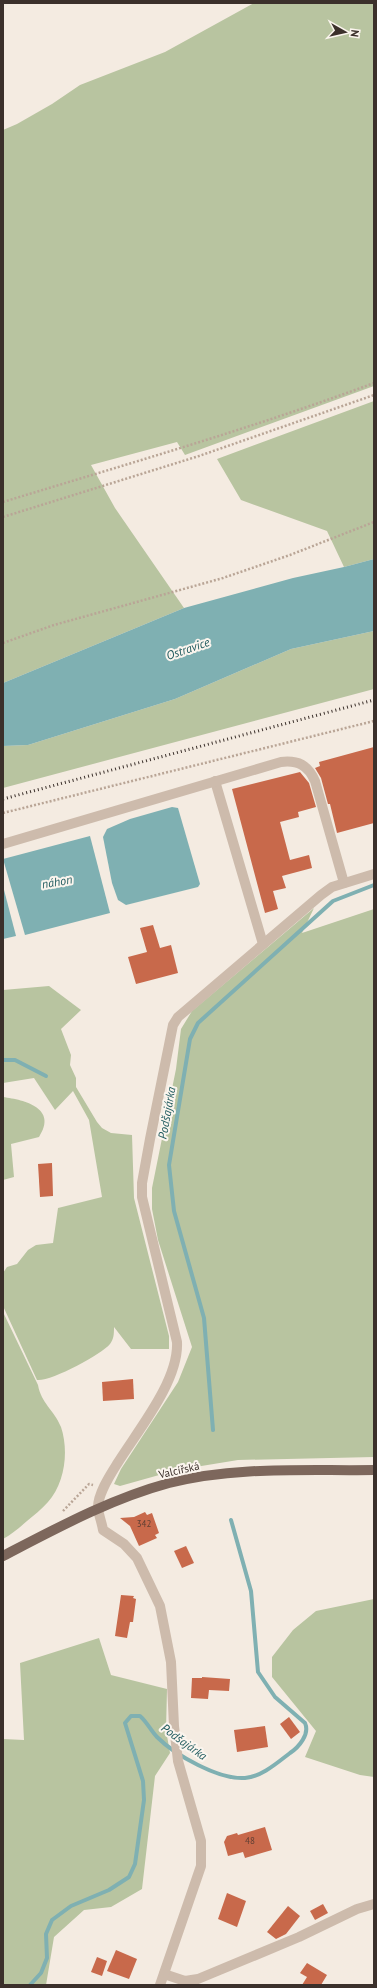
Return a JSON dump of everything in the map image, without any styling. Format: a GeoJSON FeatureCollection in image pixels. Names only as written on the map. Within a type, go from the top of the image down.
{"type":"FeatureCollection","features":[{"type":"Feature","properties":{"kind":"main road","name":"Valcířská"},"geometry":{"type":"LineString","coordinates":[[3,1556],[98,1508],[169,1484],[206,1476],[239,1473],[374,1470]]}},
{"type":"Feature","properties":{"kind":"street"},"geometry":{"type":"LineString","coordinates":[[3,844],[281,762],[297,762],[308,768],[315,781],[344,883]]}},
{"type":"Feature","properties":{"kind":"street"},"geometry":{"type":"LineString","coordinates":[[215,781],[263,944]]}},
{"type":"Feature","properties":{"kind":"street"},"geometry":{"type":"LineString","coordinates":[[160,1985],[201,1866],[201,1841],[178,1761],[171,1662],[160,1606],[137,1558],[124,1544],[103,1530],[98,1508],[106,1481],[164,1390],[175,1366],[178,1354],[178,1342],[142,1197],[142,1183],[150,1139],[173,1025],[178,1018],[187,1008],[321,895],[332,887],[374,874]]}},
{"type":"Feature","properties":{"kind":"street"},"geometry":{"type":"LineString","coordinates":[[164,1974],[185,1981],[198,1979],[292,1940],[356,1910],[374,1904]]}},
{"type":"Feature","properties":{"kind":"path"},"geometry":{"type":"LineString","coordinates":[[3,502],[153,456],[374,383]]}},
{"type":"Feature","properties":{"kind":"path"},"geometry":{"type":"LineString","coordinates":[[3,517],[199,456],[374,395]]}},
{"type":"Feature","properties":{"kind":"path"},"geometry":{"type":"LineString","coordinates":[[3,642],[54,625],[223,578],[290,555],[374,522]]}},
{"type":"Feature","properties":{"kind":"path"},"geometry":{"type":"LineString","coordinates":[[3,813],[374,721]]}},
{"type":"Feature","properties":{"kind":"green space"},"geometry":{"type":"Polygon","coordinates":[[[254,3],[374,3],[374,386],[185,455],[177,442],[91,465],[115,508],[184,608],[3,683],[3,130],[17,124],[52,104],[80,85],[165,52],[254,3]]]}},
{"type":"Feature","properties":{"kind":"green space"},"geometry":{"type":"Polygon","coordinates":[[[374,401],[374,559],[344,567],[327,531],[241,500],[217,459],[374,401]]]}},
{"type":"Feature","properties":{"kind":"green space"},"geometry":{"type":"Polygon","coordinates":[[[374,631],[374,689],[3,788],[3,746],[28,745],[175,699],[291,649],[374,631]]]}},
{"type":"Feature","properties":{"kind":"green space"},"geometry":{"type":"Polygon","coordinates":[[[314,908],[302,933],[374,909],[374,1457],[238,1460],[177,1470],[120,1486],[114,1484],[121,1469],[178,1382],[192,1347],[158,1240],[152,1209],[152,1188],[176,1069],[181,1029],[192,1011],[314,908]]]}},
{"type":"Feature","properties":{"kind":"green space"},"geometry":{"type":"Polygon","coordinates":[[[49,986],[81,1010],[61,1029],[71,1055],[70,1065],[76,1078],[76,1087],[102,1128],[111,1133],[132,1135],[134,1198],[169,1336],[169,1349],[131,1349],[114,1327],[114,1336],[110,1344],[97,1355],[53,1377],[37,1380],[3,1306],[3,1273],[7,1267],[17,1264],[28,1250],[36,1245],[53,1243],[58,1208],[102,1197],[89,1120],[73,1091],[55,1110],[34,1078],[3,1083],[3,990],[49,986]]]}},
{"type":"Feature","properties":{"kind":"green space"},"geometry":{"type":"Polygon","coordinates":[[[3,1097],[21,1100],[36,1107],[42,1112],[44,1127],[39,1137],[11,1144],[14,1177],[3,1180],[3,1097]]]}},
{"type":"Feature","properties":{"kind":"green space"},"geometry":{"type":"Polygon","coordinates":[[[3,1312],[38,1385],[42,1397],[61,1427],[65,1446],[65,1456],[62,1476],[54,1494],[38,1512],[3,1539],[3,1312]]]}},
{"type":"Feature","properties":{"kind":"green space"},"geometry":{"type":"Polygon","coordinates":[[[374,1599],[374,1777],[360,1775],[305,1757],[316,1731],[272,1677],[272,1657],[293,1630],[316,1611],[374,1599]]]}},
{"type":"Feature","properties":{"kind":"green space"},"geometry":{"type":"Polygon","coordinates":[[[99,1638],[111,1675],[167,1689],[166,1730],[170,1753],[155,1776],[142,1889],[111,1907],[84,1910],[54,1937],[46,1985],[3,1985],[3,1739],[24,1740],[20,1663],[99,1638]]]}},
{"type":"Feature","properties":{"kind":"water","name":"Ostravice"},"geometry":{"type":"Polygon","coordinates":[[[374,559],[374,631],[291,649],[175,699],[28,745],[3,746],[3,683],[184,608],[293,578],[374,559]]]}},
{"type":"Feature","properties":{"kind":"water"},"geometry":{"type":"Polygon","coordinates":[[[172,807],[178,808],[200,884],[198,887],[126,905],[118,900],[112,883],[103,837],[107,829],[130,819],[172,807]]]}},
{"type":"Feature","properties":{"kind":"water","name":"náhon"},"geometry":{"type":"Polygon","coordinates":[[[90,836],[110,913],[25,935],[3,859],[90,836]]]}},
{"type":"Feature","properties":{"kind":"water"},"geometry":{"type":"Polygon","coordinates":[[[3,886],[16,936],[3,939],[3,886]]]}},
{"type":"Feature","properties":{"kind":"building"},"geometry":{"type":"Polygon","coordinates":[[[374,747],[374,823],[337,833],[330,804],[328,804],[321,778],[315,768],[320,766],[319,762],[374,747]]]}},
{"type":"Feature","properties":{"kind":"building"},"geometry":{"type":"Polygon","coordinates":[[[300,772],[309,783],[316,807],[298,812],[299,817],[280,822],[290,860],[309,855],[312,868],[282,876],[286,888],[273,891],[278,909],[265,913],[232,789],[300,772]]]}},
{"type":"Feature","properties":{"kind":"building"},"geometry":{"type":"Polygon","coordinates":[[[153,925],[160,948],[171,945],[178,973],[136,984],[128,957],[147,952],[140,928],[153,925]]]}},
{"type":"Feature","properties":{"kind":"building"},"geometry":{"type":"Polygon","coordinates":[[[52,1163],[53,1196],[40,1197],[38,1164],[52,1163]]]}},
{"type":"Feature","properties":{"kind":"building"},"geometry":{"type":"Polygon","coordinates":[[[133,1379],[134,1399],[103,1401],[102,1382],[133,1379]]]}},
{"type":"Feature","properties":{"kind":"building"},"geometry":{"type":"Polygon","coordinates":[[[145,1512],[147,1515],[152,1513],[159,1533],[155,1535],[157,1538],[139,1546],[130,1526],[120,1518],[134,1517],[145,1512]]]}},
{"type":"Feature","properties":{"kind":"building"},"geometry":{"type":"Polygon","coordinates":[[[186,1546],[194,1563],[182,1568],[174,1551],[186,1546]]]}},
{"type":"Feature","properties":{"kind":"building"},"geometry":{"type":"Polygon","coordinates":[[[121,1595],[134,1596],[133,1598],[136,1599],[133,1622],[130,1622],[127,1638],[115,1636],[121,1595]]]}},
{"type":"Feature","properties":{"kind":"building"},"geometry":{"type":"Polygon","coordinates":[[[202,1677],[230,1679],[229,1691],[209,1690],[208,1699],[191,1698],[192,1678],[202,1677]]]}},
{"type":"Feature","properties":{"kind":"building"},"geometry":{"type":"Polygon","coordinates":[[[289,1717],[300,1732],[291,1739],[280,1724],[289,1717]]]}},
{"type":"Feature","properties":{"kind":"building"},"geometry":{"type":"Polygon","coordinates":[[[265,1726],[268,1747],[237,1752],[234,1730],[265,1726]]]}},
{"type":"Feature","properties":{"kind":"building"},"geometry":{"type":"Polygon","coordinates":[[[265,1827],[272,1850],[245,1858],[243,1852],[228,1856],[224,1842],[227,1836],[237,1833],[238,1835],[265,1827]]]}},
{"type":"Feature","properties":{"kind":"building"},"geometry":{"type":"Polygon","coordinates":[[[227,1893],[246,1901],[237,1927],[218,1919],[227,1893]]]}},
{"type":"Feature","properties":{"kind":"building"},"geometry":{"type":"Polygon","coordinates":[[[323,1904],[328,1913],[315,1920],[310,1911],[323,1904]]]}},
{"type":"Feature","properties":{"kind":"building"},"geometry":{"type":"Polygon","coordinates":[[[288,1906],[300,1916],[286,1934],[276,1939],[267,1932],[288,1906]]]}},
{"type":"Feature","properties":{"kind":"building"},"geometry":{"type":"Polygon","coordinates":[[[116,1950],[137,1959],[129,1979],[107,1971],[116,1950]]]}},
{"type":"Feature","properties":{"kind":"building"},"geometry":{"type":"Polygon","coordinates":[[[97,1957],[107,1961],[102,1976],[91,1972],[97,1957]]]}},
{"type":"Feature","properties":{"kind":"building"},"geometry":{"type":"Polygon","coordinates":[[[307,1963],[327,1975],[321,1985],[302,1985],[307,1977],[300,1973],[307,1963]]]}},
{"type":"Feature","properties":{"kind":"waterway","name":"Podšajárka"},"geometry":{"type":"LineString","coordinates":[[213,1430],[204,1318],[174,1211],[169,1165],[190,1039],[198,1023],[333,901],[374,885]]}},
{"type":"Feature","properties":{"kind":"waterway"},"geometry":{"type":"LineString","coordinates":[[3,1060],[15,1060],[46,1076]]}},
{"type":"Feature","properties":{"kind":"waterway","name":"Podšajárka"},"geometry":{"type":"LineString","coordinates":[[30,1985],[41,1973],[47,1958],[46,1934],[52,1920],[71,1906],[109,1890],[129,1877],[135,1864],[144,1800],[143,1781],[125,1723],[131,1716],[140,1716],[157,1737],[186,1758],[210,1771],[234,1778],[251,1777],[269,1769],[297,1747],[305,1736],[305,1723],[275,1697],[258,1672],[251,1591],[231,1520]]}},
{"type":"Feature","properties":{"kind":"railway"},"geometry":{"type":"LineString","coordinates":[[3,799],[374,700]]}}]}
